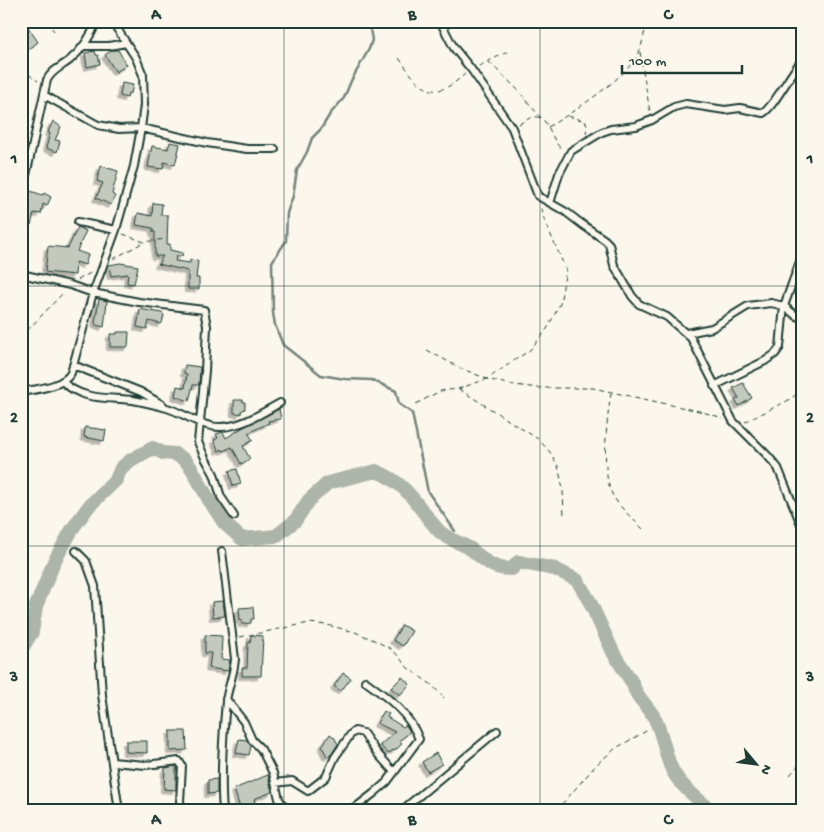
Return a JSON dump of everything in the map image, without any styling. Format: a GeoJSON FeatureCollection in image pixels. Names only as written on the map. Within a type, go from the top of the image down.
{"type":"FeatureCollection","features":[{"type":"Feature","properties":{"kind":"street"},"geometry":{"type":"LineString","coordinates":[[21,198],[45,85],[52,72],[72,58],[84,46],[97,21]]}},
{"type":"Feature","properties":{"kind":"street"},"geometry":{"type":"LineString","coordinates":[[21,392],[62,381],[69,376],[74,365],[102,266],[116,230],[134,166],[144,105],[143,75],[136,58],[112,21]]}},
{"type":"Feature","properties":{"kind":"street"},"geometry":{"type":"LineString","coordinates":[[440,21],[454,48],[512,128],[538,196],[566,212],[605,240],[609,244],[614,266],[639,304],[667,318],[691,338],[735,424],[768,455],[778,468],[803,529]]}},
{"type":"Feature","properties":{"kind":"street"},"geometry":{"type":"LineString","coordinates":[[84,46],[110,46],[126,43]]}},
{"type":"Feature","properties":{"kind":"street"},"geometry":{"type":"LineString","coordinates":[[550,203],[559,174],[571,151],[586,141],[611,129],[636,126],[652,120],[674,107],[686,104],[725,110],[740,108],[763,113],[770,107],[803,59]]}},
{"type":"Feature","properties":{"kind":"street"},"geometry":{"type":"LineString","coordinates":[[44,95],[98,124],[119,128],[141,128],[207,143],[246,149],[275,149]]}},
{"type":"Feature","properties":{"kind":"street"},"geometry":{"type":"LineString","coordinates":[[78,222],[116,230]]}},
{"type":"Feature","properties":{"kind":"street"},"geometry":{"type":"LineString","coordinates":[[714,386],[755,366],[775,354],[780,347],[784,306],[803,253]]}},
{"type":"Feature","properties":{"kind":"street"},"geometry":{"type":"LineString","coordinates":[[21,274],[70,285],[93,294],[204,310],[207,326],[204,390],[198,434],[200,449],[214,474],[220,497],[234,516]]}},
{"type":"Feature","properties":{"kind":"street"},"geometry":{"type":"LineString","coordinates":[[686,333],[712,328],[748,306],[771,304],[784,306],[803,319]]}},
{"type":"Feature","properties":{"kind":"street"},"geometry":{"type":"LineString","coordinates":[[74,365],[141,392],[168,408],[208,425],[226,427],[246,420],[280,403]]}},
{"type":"Feature","properties":{"kind":"street"},"geometry":{"type":"LineString","coordinates":[[62,381],[72,390],[84,395],[111,400],[140,401],[168,408]]}},
{"type":"Feature","properties":{"kind":"street"},"geometry":{"type":"LineString","coordinates":[[76,551],[86,561],[95,586],[102,695],[119,811]]}},
{"type":"Feature","properties":{"kind":"street"},"geometry":{"type":"LineString","coordinates":[[222,551],[235,660],[235,669],[226,699],[221,782],[223,811]]}},
{"type":"Feature","properties":{"kind":"street"},"geometry":{"type":"LineString","coordinates":[[351,811],[387,782],[419,738],[416,729],[406,715],[386,696],[365,681]]}},
{"type":"Feature","properties":{"kind":"street"},"geometry":{"type":"LineString","coordinates":[[226,699],[244,722],[252,740],[261,749],[273,773],[281,804],[290,811]]}},
{"type":"Feature","properties":{"kind":"street"},"geometry":{"type":"LineString","coordinates":[[275,783],[292,781],[308,791],[311,790],[320,780],[326,777],[335,756],[355,731],[363,733],[394,772]]}},
{"type":"Feature","properties":{"kind":"street"},"geometry":{"type":"LineString","coordinates":[[401,811],[497,731]]}},
{"type":"Feature","properties":{"kind":"street"},"geometry":{"type":"LineString","coordinates":[[112,762],[146,765],[179,761],[182,766],[180,801],[182,811]]}},
{"type":"Feature","properties":{"kind":"path"},"geometry":{"type":"LineString","coordinates":[[46,21],[54,31]]}},
{"type":"Feature","properties":{"kind":"path"},"geometry":{"type":"LineString","coordinates":[[548,127],[567,116],[624,72],[640,51],[648,21]]}},
{"type":"Feature","properties":{"kind":"path"},"geometry":{"type":"LineString","coordinates":[[640,51],[652,120]]}},
{"type":"Feature","properties":{"kind":"path"},"geometry":{"type":"LineString","coordinates":[[399,58],[423,87],[435,91],[442,90],[456,82],[471,69],[507,52]]}},
{"type":"Feature","properties":{"kind":"path"},"geometry":{"type":"LineString","coordinates":[[489,62],[517,89],[541,118],[548,127],[556,144],[562,149],[571,151]]}},
{"type":"Feature","properties":{"kind":"path"},"geometry":{"type":"LineString","coordinates":[[21,69],[45,85]]}},
{"type":"Feature","properties":{"kind":"path"},"geometry":{"type":"LineString","coordinates":[[567,116],[580,119],[586,123],[586,141]]}},
{"type":"Feature","properties":{"kind":"path"},"geometry":{"type":"LineString","coordinates":[[512,128],[532,118],[541,118]]}},
{"type":"Feature","properties":{"kind":"path"},"geometry":{"type":"LineString","coordinates":[[416,404],[440,391],[458,389],[487,378],[530,350],[547,329],[560,304],[566,270],[544,219],[538,196]]}},
{"type":"Feature","properties":{"kind":"path"},"geometry":{"type":"LineString","coordinates":[[116,230],[144,242]]}},
{"type":"Feature","properties":{"kind":"path"},"geometry":{"type":"LineString","coordinates":[[21,336],[70,285],[144,242],[165,239]]}},
{"type":"Feature","properties":{"kind":"path"},"geometry":{"type":"LineString","coordinates":[[427,350],[443,360],[507,384],[538,388],[593,388],[699,411],[735,424],[787,401],[803,390]]}},
{"type":"Feature","properties":{"kind":"path"},"geometry":{"type":"LineString","coordinates":[[458,389],[538,438],[550,452],[558,466],[563,489],[564,517]]}},
{"type":"Feature","properties":{"kind":"path"},"geometry":{"type":"LineString","coordinates":[[611,392],[605,467],[612,494],[621,508],[644,530]]}},
{"type":"Feature","properties":{"kind":"path"},"geometry":{"type":"LineString","coordinates":[[232,639],[266,633],[299,624],[318,624],[338,628],[362,635],[392,650],[408,668],[432,685],[444,698]]}},
{"type":"Feature","properties":{"kind":"path"},"geometry":{"type":"LineString","coordinates":[[556,811],[597,764],[616,748],[648,730]]}},
{"type":"Feature","properties":{"kind":"path"},"geometry":{"type":"LineString","coordinates":[[790,776],[803,760]]}},
{"type":"Feature","properties":{"kind":"building"},"geometry":{"type":"Polygon","coordinates":[[[21,21],[24,21],[38,42],[28,50],[21,41],[21,21]]]}},
{"type":"Feature","properties":{"kind":"building"},"geometry":{"type":"Polygon","coordinates":[[[112,50],[118,50],[127,65],[116,72],[105,55],[112,50]]]}},
{"type":"Feature","properties":{"kind":"building"},"geometry":{"type":"Polygon","coordinates":[[[95,51],[100,64],[87,67],[85,53],[95,51]]]}},
{"type":"Feature","properties":{"kind":"building"},"geometry":{"type":"Polygon","coordinates":[[[122,83],[133,85],[131,93],[128,93],[127,98],[120,96],[122,83]]]}},
{"type":"Feature","properties":{"kind":"building"},"geometry":{"type":"Polygon","coordinates":[[[53,121],[61,127],[55,140],[60,141],[57,152],[46,148],[50,133],[48,132],[53,121]]]}},
{"type":"Feature","properties":{"kind":"building"},"geometry":{"type":"Polygon","coordinates":[[[170,142],[180,144],[175,165],[164,162],[163,169],[148,167],[152,146],[168,149],[170,142]]]}},
{"type":"Feature","properties":{"kind":"building"},"geometry":{"type":"Polygon","coordinates":[[[101,166],[118,171],[112,194],[115,196],[111,205],[96,198],[103,183],[97,181],[101,166]]]}},
{"type":"Feature","properties":{"kind":"building"},"geometry":{"type":"Polygon","coordinates":[[[30,191],[43,195],[44,193],[51,197],[47,206],[43,204],[41,214],[34,213],[31,225],[22,223],[30,191]]]}},
{"type":"Feature","properties":{"kind":"building"},"geometry":{"type":"Polygon","coordinates":[[[153,203],[162,204],[161,215],[168,215],[167,244],[170,244],[170,250],[183,253],[182,256],[176,256],[175,261],[190,263],[190,260],[198,261],[196,278],[199,278],[199,289],[188,289],[188,271],[158,264],[163,256],[155,256],[155,232],[153,232],[153,228],[136,225],[138,213],[152,216],[153,203]]]}},
{"type":"Feature","properties":{"kind":"building"},"geometry":{"type":"Polygon","coordinates":[[[78,227],[86,231],[77,251],[88,255],[85,265],[76,262],[75,275],[45,272],[48,246],[68,248],[78,227]]]}},
{"type":"Feature","properties":{"kind":"building"},"geometry":{"type":"Polygon","coordinates":[[[120,263],[138,266],[134,284],[127,283],[128,274],[111,276],[109,265],[120,263]]]}},
{"type":"Feature","properties":{"kind":"building"},"geometry":{"type":"Polygon","coordinates":[[[99,299],[107,301],[104,327],[95,323],[99,299]]]}},
{"type":"Feature","properties":{"kind":"building"},"geometry":{"type":"Polygon","coordinates":[[[140,309],[162,313],[164,315],[162,323],[149,321],[147,329],[137,327],[140,309]]]}},
{"type":"Feature","properties":{"kind":"building"},"geometry":{"type":"Polygon","coordinates":[[[117,332],[129,332],[128,347],[110,347],[110,334],[117,334],[117,332]]]}},
{"type":"Feature","properties":{"kind":"building"},"geometry":{"type":"Polygon","coordinates":[[[185,365],[200,367],[199,385],[193,385],[189,401],[175,396],[177,386],[185,388],[187,374],[184,373],[185,365]]]}},
{"type":"Feature","properties":{"kind":"building"},"geometry":{"type":"Polygon","coordinates":[[[743,383],[752,398],[739,406],[735,400],[739,398],[733,388],[743,383]]]}},
{"type":"Feature","properties":{"kind":"building"},"geometry":{"type":"Polygon","coordinates":[[[234,400],[243,400],[245,402],[245,409],[241,411],[241,414],[234,413],[234,400]]]}},
{"type":"Feature","properties":{"kind":"building"},"geometry":{"type":"Polygon","coordinates":[[[279,409],[281,419],[268,421],[269,423],[248,433],[253,440],[243,446],[250,459],[241,464],[232,447],[219,451],[214,440],[218,438],[216,434],[223,432],[226,438],[279,409]]]}},
{"type":"Feature","properties":{"kind":"building"},"geometry":{"type":"Polygon","coordinates":[[[85,427],[106,430],[104,441],[84,437],[85,427]]]}},
{"type":"Feature","properties":{"kind":"building"},"geometry":{"type":"Polygon","coordinates":[[[237,469],[241,484],[233,486],[229,471],[237,469]]]}},
{"type":"Feature","properties":{"kind":"building"},"geometry":{"type":"Polygon","coordinates":[[[223,601],[225,616],[213,617],[212,602],[223,601]]]}},
{"type":"Feature","properties":{"kind":"building"},"geometry":{"type":"Polygon","coordinates":[[[253,607],[254,619],[251,619],[251,623],[242,624],[239,608],[253,607]]]}},
{"type":"Feature","properties":{"kind":"building"},"geometry":{"type":"Polygon","coordinates":[[[402,625],[412,631],[403,646],[393,640],[402,625]]]}},
{"type":"Feature","properties":{"kind":"building"},"geometry":{"type":"Polygon","coordinates":[[[205,635],[222,636],[221,659],[230,660],[228,671],[209,668],[211,653],[205,653],[205,635]]]}},
{"type":"Feature","properties":{"kind":"building"},"geometry":{"type":"Polygon","coordinates":[[[251,635],[263,636],[261,676],[242,676],[242,668],[247,668],[248,643],[250,643],[251,635]]]}},
{"type":"Feature","properties":{"kind":"building"},"geometry":{"type":"Polygon","coordinates":[[[343,673],[351,678],[341,691],[334,686],[343,673]]]}},
{"type":"Feature","properties":{"kind":"building"},"geometry":{"type":"Polygon","coordinates":[[[402,677],[410,684],[400,695],[391,688],[402,677]]]}},
{"type":"Feature","properties":{"kind":"building"},"geometry":{"type":"Polygon","coordinates":[[[384,711],[389,714],[387,717],[403,727],[406,725],[410,732],[399,741],[402,744],[388,754],[380,745],[395,732],[377,723],[384,711]]]}},
{"type":"Feature","properties":{"kind":"building"},"geometry":{"type":"Polygon","coordinates":[[[170,731],[186,731],[187,750],[170,751],[170,731]]]}},
{"type":"Feature","properties":{"kind":"building"},"geometry":{"type":"Polygon","coordinates":[[[330,734],[338,744],[331,755],[327,757],[322,746],[330,734]]]}},
{"type":"Feature","properties":{"kind":"building"},"geometry":{"type":"Polygon","coordinates":[[[239,739],[247,740],[251,746],[249,755],[236,753],[239,739]]]}},
{"type":"Feature","properties":{"kind":"building"},"geometry":{"type":"Polygon","coordinates":[[[126,741],[147,741],[147,753],[126,752],[126,741]]]}},
{"type":"Feature","properties":{"kind":"building"},"geometry":{"type":"Polygon","coordinates":[[[436,753],[442,764],[428,772],[422,762],[436,753]]]}},
{"type":"Feature","properties":{"kind":"building"},"geometry":{"type":"Polygon","coordinates":[[[176,766],[176,790],[164,789],[165,768],[176,766]]]}},
{"type":"Feature","properties":{"kind":"building"},"geometry":{"type":"Polygon","coordinates":[[[268,775],[272,792],[254,799],[255,803],[240,808],[234,789],[268,775]]]}},
{"type":"Feature","properties":{"kind":"building"},"geometry":{"type":"Polygon","coordinates":[[[217,779],[217,793],[208,794],[208,780],[217,779]]]}},
{"type":"Feature","properties":{"kind":"waterway"},"geometry":{"type":"LineString","coordinates":[[371,21],[372,40],[369,49],[344,98],[312,138],[297,170],[293,196],[287,213],[286,241],[272,262],[273,313],[275,325],[283,345],[321,375],[345,379],[372,380],[396,391],[399,404],[412,413],[428,492],[455,531]]}},
{"type":"Feature","properties":{"kind":"waterway"},"geometry":{"type":"LineString","coordinates":[[21,650],[32,632],[36,606],[55,560],[73,528],[89,506],[116,480],[121,468],[153,448],[163,453],[175,454],[185,460],[224,523],[242,539],[276,536],[295,521],[309,500],[328,483],[376,471],[397,482],[405,489],[439,531],[450,539],[468,547],[490,564],[499,568],[512,569],[518,562],[555,569],[577,580],[589,600],[614,654],[633,684],[636,693],[654,717],[673,772],[688,790],[712,811]]}}]}
